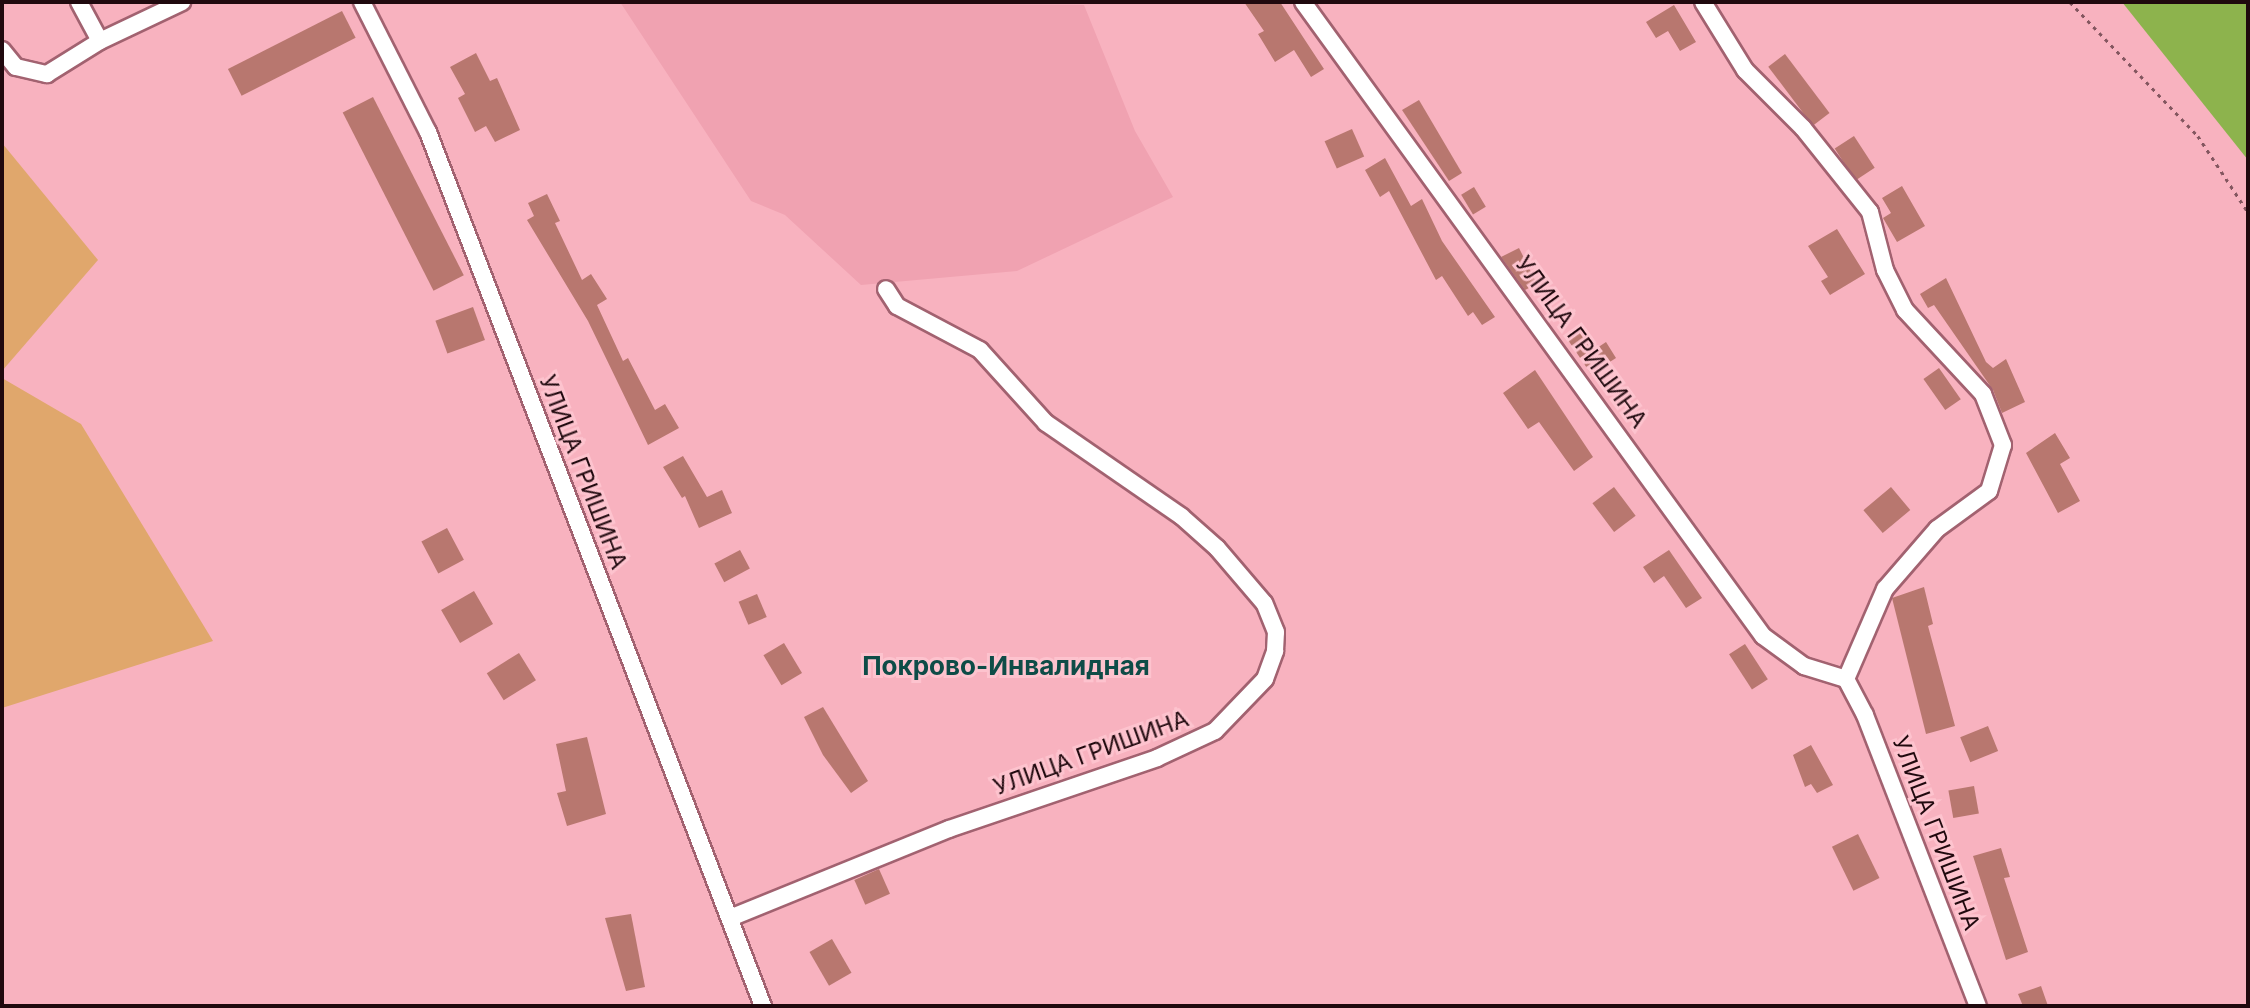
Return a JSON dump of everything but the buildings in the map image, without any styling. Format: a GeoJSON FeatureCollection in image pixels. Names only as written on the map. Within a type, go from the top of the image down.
{"type":"FeatureCollection","features":[{"type":"Feature","properties":{"kind":"street"},"geometry":{"type":"LineString","coordinates":[[79,2],[100,41]]}},
{"type":"Feature","properties":{"kind":"street"},"geometry":{"type":"LineString","coordinates":[[2,50],[16,67],[47,74],[100,41],[182,2]]}},
{"type":"Feature","properties":{"kind":"street","name":"УЛИЦА ГРИШИНА"},"geometry":{"type":"LineString","coordinates":[[362,2],[387,44],[428,132],[764,1006]]}},
{"type":"Feature","properties":{"kind":"street","name":"УЛИЦА ГРИШИНА"},"geometry":{"type":"LineString","coordinates":[[1303,2],[1763,636],[1804,666],[1846,680],[1865,715],[1978,1006]]}},
{"type":"Feature","properties":{"kind":"street"},"geometry":{"type":"LineString","coordinates":[[1703,2],[1745,70],[1803,128],[1870,212],[1885,270],[1905,310],[1983,394],[2003,444],[1989,491],[1937,529],[1885,589],[1846,680]]}},
{"type":"Feature","properties":{"kind":"street","name":"УЛИЦА ГРИШИНА"},"geometry":{"type":"LineString","coordinates":[[730,918],[950,829],[1157,758],[1215,731],[1265,680],[1275,651],[1276,632],[1264,603],[1217,548],[1181,516],[1046,423],[980,350],[897,306],[886,289]]}},
{"type":"Feature","properties":{"kind":"path"},"geometry":{"type":"LineString","coordinates":[[2070,2],[2198,136],[2248,212]]}},
{"type":"Feature","properties":{"kind":"shaded area"},"geometry":{"type":"Polygon","coordinates":[[[620,2],[1084,5],[1135,131],[1173,197],[1017,271],[861,285],[785,215],[751,201],[620,2]]]}},
{"type":"Feature","properties":{"kind":"shaded area"},"geometry":{"type":"Polygon","coordinates":[[[2122,2],[2248,2],[2248,160],[2122,2]]]}},
{"type":"Feature","properties":{"kind":"shaded area"},"geometry":{"type":"Polygon","coordinates":[[[2,143],[98,260],[2,371],[2,143]]]}},
{"type":"Feature","properties":{"kind":"shaded area"},"geometry":{"type":"Polygon","coordinates":[[[2,378],[81,424],[213,641],[2,708],[2,378]]]}},
{"type":"Feature","properties":{"kind":"district","name":"Покрово-Инвалидная"},"geometry":{"type":"Point","coordinates":[1006,666]}}]}
